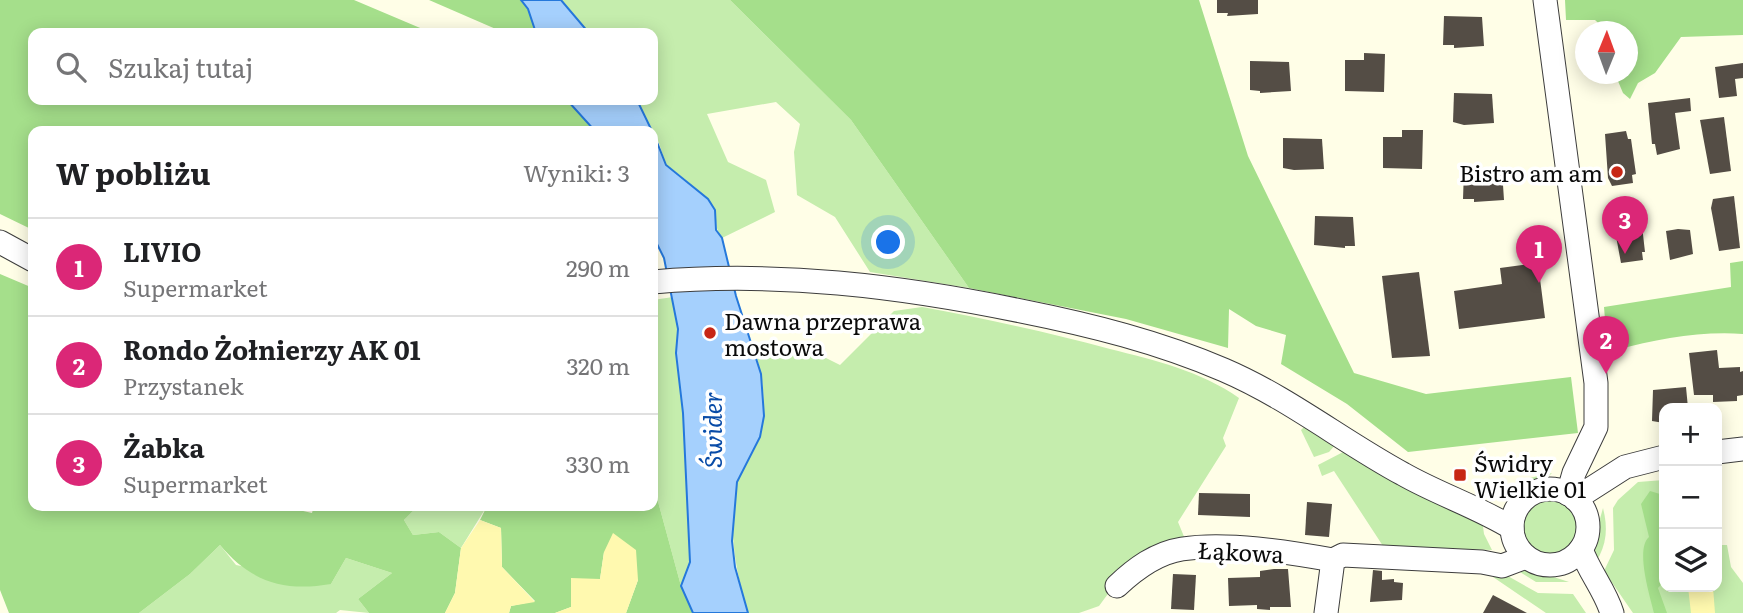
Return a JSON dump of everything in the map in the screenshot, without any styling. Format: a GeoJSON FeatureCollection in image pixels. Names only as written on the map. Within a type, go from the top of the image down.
{"type":"FeatureCollection","features":[{"type":"Feature","properties":{"kind":"street"},"geometry":{"type":"LineString","coordinates":[[658,282],[755,278],[819,280],[934,293],[1061,319],[1147,342],[1254,385],[1307,413],[1404,475],[1450,495],[1518,542],[1545,565],[1559,563],[1573,557],[1581,549],[1587,533],[1577,504],[1589,443],[1596,383],[1545,0]]}},
{"type":"Feature","properties":{"kind":"street"},"geometry":{"type":"LineString","coordinates":[[0,242],[28,257]]}},
{"type":"Feature","properties":{"kind":"street"},"geometry":{"type":"LineString","coordinates":[[1589,443],[1607,455],[1645,463]]}},
{"type":"Feature","properties":{"kind":"street"},"geometry":{"type":"LineString","coordinates":[[1545,490],[1567,462],[1589,443]]}},
{"type":"Feature","properties":{"kind":"street"},"geometry":{"type":"LineString","coordinates":[[1722,451],[1743,449]]}},
{"type":"Feature","properties":{"kind":"street"},"geometry":{"type":"LineString","coordinates":[[1518,542],[1513,517],[1521,503],[1532,493],[1545,490],[1577,504],[1614,486],[1645,463]]}},
{"type":"Feature","properties":{"kind":"street"},"geometry":{"type":"LineString","coordinates":[[1450,495],[1521,503]]}},
{"type":"Feature","properties":{"kind":"street","name":"Łąkowa"},"geometry":{"type":"LineString","coordinates":[[1117,586],[1137,567],[1180,549],[1256,551],[1334,560],[1348,554],[1482,562],[1518,542]]}},
{"type":"Feature","properties":{"kind":"street"},"geometry":{"type":"LineString","coordinates":[[1559,563],[1600,608],[1611,612],[1609,600],[1581,549]]}},
{"type":"Feature","properties":{"kind":"street"},"geometry":{"type":"LineString","coordinates":[[1326,613],[1334,560]]}},
{"type":"Feature","properties":{"kind":"green space"},"geometry":{"type":"Polygon","coordinates":[[[0,0],[354,0],[420,28],[28,28],[28,105],[572,105],[590,126],[28,126],[28,228],[0,214],[0,0]]]}},
{"type":"Feature","properties":{"kind":"green space"},"geometry":{"type":"Polygon","coordinates":[[[429,0],[521,0],[528,9],[534,28],[493,28],[429,0]]]}},
{"type":"Feature","properties":{"kind":"green space"},"geometry":{"type":"Polygon","coordinates":[[[561,0],[730,0],[851,120],[969,288],[870,272],[835,217],[797,195],[794,152],[800,124],[776,102],[707,114],[728,162],[766,180],[775,212],[722,238],[717,229],[715,212],[708,201],[666,165],[658,141],[658,126],[650,126],[640,105],[658,105],[658,28],[585,28],[561,0]]]}},
{"type":"Feature","properties":{"kind":"green space"},"geometry":{"type":"Polygon","coordinates":[[[730,0],[1199,0],[1248,156],[1354,373],[1426,394],[1571,377],[1578,433],[1408,452],[1347,404],[1281,364],[1286,335],[1256,326],[1229,309],[1228,348],[1126,319],[969,288],[851,120],[730,0]]]}},
{"type":"Feature","properties":{"kind":"green space"},"geometry":{"type":"Polygon","coordinates":[[[1565,0],[1743,0],[1743,35],[1681,37],[1655,73],[1638,83],[1638,21],[1566,20],[1565,0]]]}},
{"type":"Feature","properties":{"kind":"green space"},"geometry":{"type":"Polygon","coordinates":[[[1619,84],[1638,84],[1630,99],[1623,93],[1619,84]]]}},
{"type":"Feature","properties":{"kind":"green space"},"geometry":{"type":"Polygon","coordinates":[[[1743,261],[1743,334],[1679,337],[1616,350],[1607,344],[1604,307],[1731,287],[1730,263],[1743,261]]]}},
{"type":"Feature","properties":{"kind":"green space"},"geometry":{"type":"Polygon","coordinates":[[[0,274],[28,286],[28,511],[413,511],[404,520],[413,535],[439,532],[461,548],[455,593],[445,613],[369,613],[358,599],[392,573],[346,558],[331,584],[283,585],[256,576],[220,545],[190,574],[139,613],[9,613],[0,590],[0,274]]]}},
{"type":"Feature","properties":{"kind":"green space"},"geometry":{"type":"Polygon","coordinates":[[[673,297],[678,329],[676,353],[683,413],[690,562],[681,586],[658,501],[658,299],[673,297]]]}},
{"type":"Feature","properties":{"kind":"green space"},"geometry":{"type":"Polygon","coordinates":[[[922,307],[1040,331],[1160,362],[1209,380],[1239,398],[1223,438],[1226,446],[1178,522],[1185,539],[1113,587],[1099,606],[1079,613],[748,613],[736,565],[733,517],[736,484],[757,433],[762,410],[763,386],[757,359],[798,344],[840,365],[894,311],[922,307]]]}},
{"type":"Feature","properties":{"kind":"green space"},"geometry":{"type":"Polygon","coordinates":[[[1307,424],[1336,444],[1329,452],[1314,457],[1301,430],[1307,424]]]}},
{"type":"Feature","properties":{"kind":"green space"},"geometry":{"type":"Polygon","coordinates":[[[1347,450],[1482,519],[1484,534],[1492,550],[1383,546],[1334,471],[1322,476],[1318,465],[1347,450]]]}},
{"type":"Feature","properties":{"kind":"green space"},"geometry":{"type":"Polygon","coordinates":[[[1552,473],[1536,486],[1523,492],[1503,495],[1521,480],[1552,473]]]}},
{"type":"Feature","properties":{"kind":"green space"},"geometry":{"type":"Polygon","coordinates":[[[1659,480],[1659,592],[1722,592],[1722,545],[1727,545],[1731,567],[1743,583],[1743,613],[1633,613],[1604,571],[1614,550],[1613,508],[1638,482],[1659,480]]]}},
{"type":"Feature","properties":{"kind":"green space"},"geometry":{"type":"Polygon","coordinates":[[[1650,491],[1659,494],[1658,588],[1667,613],[1654,613],[1643,562],[1645,543],[1649,537],[1641,504],[1650,491]]]}},
{"type":"Feature","properties":{"kind":"green space"},"geometry":{"type":"Polygon","coordinates":[[[1544,498],[1556,498],[1575,511],[1580,528],[1578,540],[1567,553],[1556,558],[1544,558],[1525,545],[1520,534],[1520,522],[1533,503],[1544,498]]]}},
{"type":"Feature","properties":{"kind":"green space"},"geometry":{"type":"Polygon","coordinates":[[[658,501],[681,586],[693,613],[626,613],[638,580],[604,552],[600,579],[571,607],[555,613],[509,613],[511,606],[535,601],[502,567],[501,528],[480,520],[484,511],[658,511],[658,501]]]}},
{"type":"Feature","properties":{"kind":"green space"},"geometry":{"type":"Polygon","coordinates":[[[1603,508],[1606,536],[1596,562],[1591,551],[1603,508]]]}},
{"type":"Feature","properties":{"kind":"green space"},"geometry":{"type":"Polygon","coordinates":[[[413,511],[484,511],[461,548],[439,532],[413,535],[404,520],[413,511]]]}},
{"type":"Feature","properties":{"kind":"green space"},"geometry":{"type":"Polygon","coordinates":[[[220,545],[236,565],[331,584],[346,558],[392,573],[358,599],[369,613],[340,610],[336,613],[139,613],[190,574],[220,545]]]}},
{"type":"Feature","properties":{"kind":"green space"},"geometry":{"type":"Polygon","coordinates":[[[1526,568],[1569,582],[1536,582],[1515,569],[1526,568]]]}},
{"type":"Feature","properties":{"kind":"green space"},"geometry":{"type":"Polygon","coordinates":[[[1506,575],[1538,593],[1573,594],[1586,613],[1546,613],[1493,577],[1506,575]]]}},
{"type":"Feature","properties":{"kind":"sand"},"geometry":{"type":"Polygon","coordinates":[[[480,520],[501,528],[502,567],[535,602],[511,606],[509,613],[445,613],[455,593],[461,548],[480,520]]]}},
{"type":"Feature","properties":{"kind":"sand"},"geometry":{"type":"Polygon","coordinates":[[[613,533],[636,550],[638,580],[626,613],[555,613],[571,607],[571,578],[600,579],[604,552],[613,533]]]}},
{"type":"Feature","properties":{"kind":"sand"},"geometry":{"type":"Polygon","coordinates":[[[1689,592],[1713,592],[1715,613],[1691,613],[1689,592]]]}},
{"type":"Feature","properties":{"kind":"water"},"geometry":{"type":"Polygon","coordinates":[[[521,0],[561,0],[585,28],[534,28],[528,9],[521,0]]]}},
{"type":"Feature","properties":{"kind":"water"},"geometry":{"type":"Polygon","coordinates":[[[572,105],[639,105],[650,126],[590,126],[572,105]]]}},
{"type":"Feature","properties":{"kind":"water","name":"Świder"},"geometry":{"type":"Polygon","coordinates":[[[658,145],[666,165],[708,199],[715,210],[716,230],[722,238],[736,296],[761,374],[764,416],[760,437],[737,482],[732,541],[735,567],[748,613],[693,613],[681,586],[690,562],[683,413],[676,353],[678,329],[664,258],[658,246],[658,145]]]}},
{"type":"Feature","properties":{"kind":"building"},"geometry":{"type":"Polygon","coordinates":[[[1217,0],[1258,0],[1258,14],[1227,16],[1228,13],[1217,13],[1217,0]]]}},
{"type":"Feature","properties":{"kind":"building"},"geometry":{"type":"Polygon","coordinates":[[[1444,16],[1482,17],[1484,46],[1454,48],[1454,45],[1443,45],[1444,16]]]}},
{"type":"Feature","properties":{"kind":"building"},"geometry":{"type":"Polygon","coordinates":[[[1364,53],[1385,54],[1384,92],[1345,91],[1345,60],[1364,60],[1364,53]]]}},
{"type":"Feature","properties":{"kind":"building"},"geometry":{"type":"Polygon","coordinates":[[[1250,61],[1289,62],[1291,91],[1260,93],[1250,90],[1250,61]]]}},
{"type":"Feature","properties":{"kind":"building"},"geometry":{"type":"Polygon","coordinates":[[[1743,63],[1743,78],[1735,79],[1737,96],[1719,98],[1715,67],[1743,63]]]}},
{"type":"Feature","properties":{"kind":"building"},"geometry":{"type":"Polygon","coordinates":[[[1454,93],[1492,94],[1494,123],[1464,125],[1453,122],[1454,93]]]}},
{"type":"Feature","properties":{"kind":"building"},"geometry":{"type":"Polygon","coordinates":[[[1690,98],[1691,111],[1675,113],[1680,149],[1657,155],[1655,144],[1652,144],[1648,103],[1690,98]]]}},
{"type":"Feature","properties":{"kind":"building"},"geometry":{"type":"Polygon","coordinates":[[[1724,117],[1731,171],[1710,174],[1700,120],[1724,117]]]}},
{"type":"Feature","properties":{"kind":"building"},"geometry":{"type":"Polygon","coordinates":[[[1402,130],[1423,130],[1422,169],[1383,168],[1383,137],[1402,137],[1402,130]]]}},
{"type":"Feature","properties":{"kind":"building"},"geometry":{"type":"Polygon","coordinates":[[[1626,131],[1628,139],[1631,139],[1636,174],[1632,175],[1633,183],[1612,186],[1608,178],[1605,134],[1626,131]]]}},
{"type":"Feature","properties":{"kind":"building"},"geometry":{"type":"Polygon","coordinates":[[[1283,138],[1322,139],[1324,169],[1283,168],[1283,138]]]}},
{"type":"Feature","properties":{"kind":"building"},"geometry":{"type":"Polygon","coordinates":[[[1464,170],[1502,170],[1504,200],[1474,202],[1474,199],[1463,199],[1464,170]]]}},
{"type":"Feature","properties":{"kind":"building"},"geometry":{"type":"Polygon","coordinates":[[[1734,196],[1740,248],[1719,251],[1711,208],[1713,199],[1734,196]]]}},
{"type":"Feature","properties":{"kind":"building"},"geometry":{"type":"Polygon","coordinates":[[[1636,209],[1637,217],[1641,217],[1645,252],[1642,252],[1643,260],[1621,263],[1613,220],[1615,211],[1636,209]]]}},
{"type":"Feature","properties":{"kind":"building"},"geometry":{"type":"Polygon","coordinates":[[[1315,216],[1353,217],[1355,246],[1345,248],[1314,245],[1315,216]]]}},
{"type":"Feature","properties":{"kind":"building"},"geometry":{"type":"Polygon","coordinates":[[[1690,230],[1693,254],[1670,260],[1666,231],[1690,230]]]}},
{"type":"Feature","properties":{"kind":"building"},"geometry":{"type":"Polygon","coordinates":[[[1538,263],[1545,318],[1459,329],[1454,291],[1502,284],[1500,268],[1538,263]]]}},
{"type":"Feature","properties":{"kind":"building"},"geometry":{"type":"Polygon","coordinates":[[[1419,272],[1430,356],[1392,358],[1382,276],[1419,272]]]}},
{"type":"Feature","properties":{"kind":"building"},"geometry":{"type":"Polygon","coordinates":[[[1717,350],[1719,368],[1740,367],[1740,372],[1743,371],[1743,395],[1737,396],[1737,401],[1713,402],[1713,395],[1694,395],[1689,353],[1717,350]]]}},
{"type":"Feature","properties":{"kind":"building"},"geometry":{"type":"Polygon","coordinates":[[[1686,387],[1688,403],[1659,403],[1659,422],[1652,421],[1653,390],[1686,387]]]}},
{"type":"Feature","properties":{"kind":"building"},"geometry":{"type":"Polygon","coordinates":[[[1199,493],[1250,494],[1250,517],[1198,515],[1199,493]]]}},
{"type":"Feature","properties":{"kind":"building"},"geometry":{"type":"Polygon","coordinates":[[[1307,502],[1332,504],[1329,537],[1305,535],[1307,502]]]}},
{"type":"Feature","properties":{"kind":"building"},"geometry":{"type":"Polygon","coordinates":[[[1288,569],[1291,607],[1270,607],[1270,610],[1257,609],[1257,605],[1229,606],[1228,578],[1260,577],[1260,571],[1288,569]]]}},
{"type":"Feature","properties":{"kind":"building"},"geometry":{"type":"Polygon","coordinates":[[[1373,570],[1382,571],[1382,580],[1394,579],[1394,582],[1403,583],[1402,600],[1370,602],[1373,570]]]}},
{"type":"Feature","properties":{"kind":"building"},"geometry":{"type":"Polygon","coordinates":[[[1173,574],[1196,575],[1194,610],[1171,609],[1173,574]]]}},
{"type":"Feature","properties":{"kind":"building"},"geometry":{"type":"Polygon","coordinates":[[[1493,595],[1527,613],[1483,613],[1493,595]]]}},
{"type":"Feature","properties":{"kind":"place","name":"Bistro am am"},"geometry":{"type":"Point","coordinates":[1617,172]}},
{"type":"Feature","properties":{"kind":"place","name":"Żabka"},"geometry":{"type":"Point","coordinates":[1625,254]}},
{"type":"Feature","properties":{"kind":"place","name":"LIVIO"},"geometry":{"type":"Point","coordinates":[1539,283]}},
{"type":"Feature","properties":{"kind":"place","name":"Dawna przeprawa mostowa"},"geometry":{"type":"Point","coordinates":[710,333]}},
{"type":"Feature","properties":{"kind":"place","name":"Rondo Żołnierzy AK 01"},"geometry":{"type":"Point","coordinates":[1606,374]}},
{"type":"Feature","properties":{"kind":"place","name":"Świdry Wielkie 01"},"geometry":{"type":"Point","coordinates":[1460,475]}}]}
